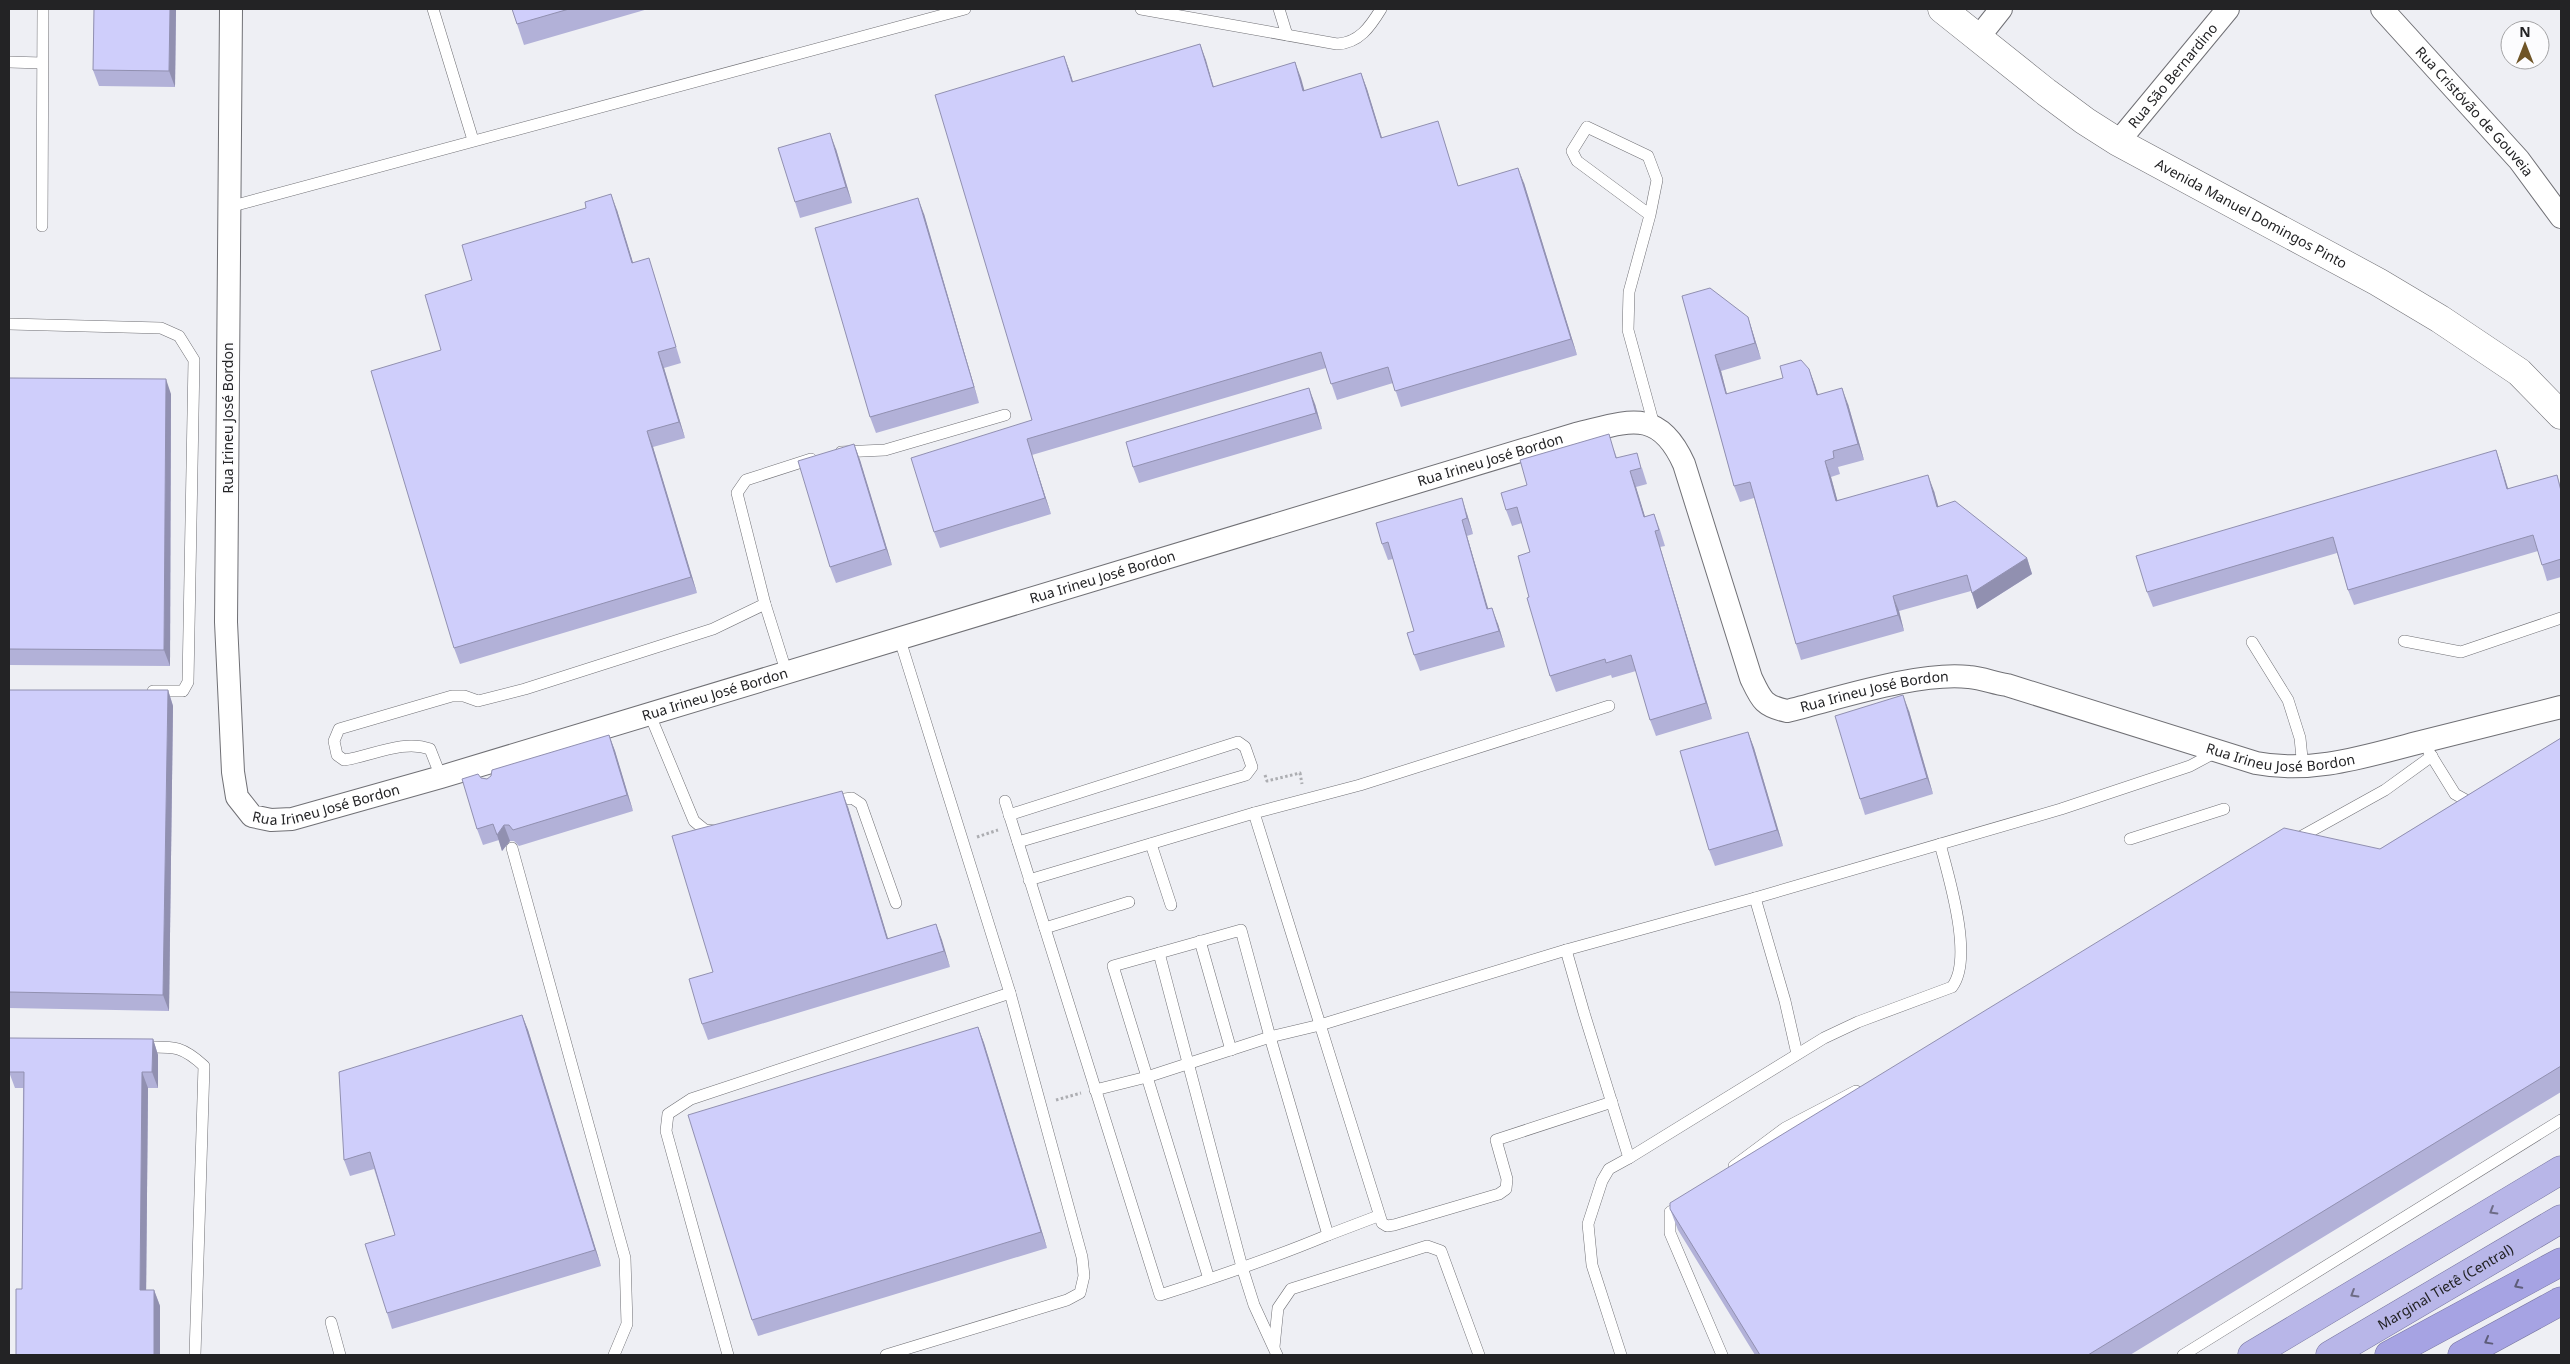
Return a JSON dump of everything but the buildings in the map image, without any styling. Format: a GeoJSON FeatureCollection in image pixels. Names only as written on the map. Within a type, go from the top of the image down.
{"type":"FeatureCollection","features":[{"type":"Feature","properties":{"kind":"highway"},"geometry":{"type":"LineString","coordinates":[[2252,1355],[2561,1170]]}},
{"type":"Feature","properties":{"kind":"highway","name":"Marginal Tietê (Central)"},"geometry":{"type":"LineString","coordinates":[[2330,1355],[2561,1219]]}},
{"type":"Feature","properties":{"kind":"highway"},"geometry":{"type":"LineString","coordinates":[[2389,1355],[2561,1262]]}},
{"type":"Feature","properties":{"kind":"highway"},"geometry":{"type":"LineString","coordinates":[[2462,1355],[2561,1301]]}},
{"type":"Feature","properties":{"kind":"street","name":"Rua Irineu José Bordon"},"geometry":{"type":"LineString","coordinates":[[231,9],[226,622],[233,772],[237,797],[252,816],[271,820],[292,819],[440,777],[483,769],[650,715],[1576,434],[1621,423],[1654,425],[1667,435],[1677,448],[1684,464],[1751,678],[1766,704],[1787,711],[1891,686],[1935,678],[1968,676],[2007,686],[2216,752],[2280,768],[2303,768],[2428,749],[2561,707]]}},
{"type":"Feature","properties":{"kind":"street","name":"Avenida Manuel Domingos Pinto"},"geometry":{"type":"LineString","coordinates":[[1942,9],[2085,121],[2118,142],[2378,282],[2440,319],[2519,372],[2561,415]]}},
{"type":"Feature","properties":{"kind":"street"},"geometry":{"type":"LineString","coordinates":[[1978,38],[2001,9]]}},
{"type":"Feature","properties":{"kind":"street","name":"Rua São Bernardino"},"geometry":{"type":"LineString","coordinates":[[2118,142],[2228,9]]}},
{"type":"Feature","properties":{"kind":"street","name":"Rua Cristóvão de Gouveia"},"geometry":{"type":"LineString","coordinates":[[2382,9],[2519,160],[2561,218]]}},
{"type":"Feature","properties":{"kind":"lane"},"geometry":{"type":"LineString","coordinates":[[42,226],[43,9]]}},
{"type":"Feature","properties":{"kind":"lane"},"geometry":{"type":"LineString","coordinates":[[434,9],[473,140]]}},
{"type":"Feature","properties":{"kind":"lane"},"geometry":{"type":"LineString","coordinates":[[229,207],[965,9]]}},
{"type":"Feature","properties":{"kind":"lane"},"geometry":{"type":"LineString","coordinates":[[1141,9],[1161,10],[1324,42],[1347,44],[1368,30],[1381,9]]}},
{"type":"Feature","properties":{"kind":"lane"},"geometry":{"type":"LineString","coordinates":[[1279,9],[1287,34]]}},
{"type":"Feature","properties":{"kind":"lane"},"geometry":{"type":"LineString","coordinates":[[9,62],[42,63]]}},
{"type":"Feature","properties":{"kind":"lane"},"geometry":{"type":"LineString","coordinates":[[1650,215],[1577,161],[1572,151],[1587,127],[1648,156],[1657,180],[1650,215],[1628,292],[1628,330],[1654,425]]}},
{"type":"Feature","properties":{"kind":"lane"},"geometry":{"type":"LineString","coordinates":[[9,324],[161,328],[179,336],[194,360],[188,682],[183,691],[144,691]]}},
{"type":"Feature","properties":{"kind":"lane"},"geometry":{"type":"LineString","coordinates":[[787,674],[765,604],[737,493],[746,480],[824,454],[885,450],[1005,415]]}},
{"type":"Feature","properties":{"kind":"lane"},"geometry":{"type":"LineString","coordinates":[[440,777],[430,749],[417,744],[344,760],[336,755],[334,740],[336,734],[339,729],[359,722],[452,696],[464,696],[478,701],[525,689],[714,629],[765,604]]}},
{"type":"Feature","properties":{"kind":"lane"},"geometry":{"type":"LineString","coordinates":[[2404,641],[2461,652],[2561,618]]}},
{"type":"Feature","properties":{"kind":"lane"},"geometry":{"type":"LineString","coordinates":[[886,1355],[1067,1300],[1080,1293],[1084,1276],[1082,1257],[1010,993],[900,640]]}},
{"type":"Feature","properties":{"kind":"lane"},"geometry":{"type":"LineString","coordinates":[[2252,642],[2288,700],[2300,738],[2303,768]]}},
{"type":"Feature","properties":{"kind":"lane"},"geometry":{"type":"LineString","coordinates":[[1030,880],[1254,813],[1360,785],[1609,706]]}},
{"type":"Feature","properties":{"kind":"lane"},"geometry":{"type":"LineString","coordinates":[[650,715],[694,821],[706,830],[728,832]]}},
{"type":"Feature","properties":{"kind":"lane"},"geometry":{"type":"LineString","coordinates":[[1011,820],[1238,742],[1243,744],[1252,767],[1246,775],[1018,842]]}},
{"type":"Feature","properties":{"kind":"lane"},"geometry":{"type":"LineString","coordinates":[[2279,849],[2385,790],[2428,749],[2455,794],[2473,804],[2490,799]]}},
{"type":"Feature","properties":{"kind":"lane"},"geometry":{"type":"LineString","coordinates":[[1095,1090],[1147,1077],[1270,1038],[1320,1025],[1566,950],[1755,898],[2137,785],[2190,766],[2216,752]]}},
{"type":"Feature","properties":{"kind":"lane"},"geometry":{"type":"LineString","coordinates":[[822,804],[852,798],[861,804],[896,903]]}},
{"type":"Feature","properties":{"kind":"lane"},"geometry":{"type":"LineString","coordinates":[[1005,801],[1160,1295],[1209,1279],[1378,1216]]}},
{"type":"Feature","properties":{"kind":"lane"},"geometry":{"type":"LineString","coordinates":[[2130,839],[2224,809]]}},
{"type":"Feature","properties":{"kind":"lane"},"geometry":{"type":"LineString","coordinates":[[1254,813],[1378,1216],[1382,1223],[1387,1226],[1394,1225],[1500,1194],[1506,1189],[1507,1179],[1496,1140],[1612,1102]]}},
{"type":"Feature","properties":{"kind":"lane"},"geometry":{"type":"LineString","coordinates":[[1151,844],[1171,905]]}},
{"type":"Feature","properties":{"kind":"lane"},"geometry":{"type":"LineString","coordinates":[[1621,1355],[1592,1265],[1588,1224],[1602,1181],[1609,1169],[1630,1158],[1797,1054],[1858,1022],[1943,992],[1952,987],[1959,978],[1961,962],[1958,921],[1940,844]]}},
{"type":"Feature","properties":{"kind":"lane"},"geometry":{"type":"LineString","coordinates":[[512,848],[625,1258],[627,1324],[614,1355]]}},
{"type":"Feature","properties":{"kind":"lane"},"geometry":{"type":"LineString","coordinates":[[1755,898],[1785,1001],[1797,1054]]}},
{"type":"Feature","properties":{"kind":"lane"},"geometry":{"type":"LineString","coordinates":[[1045,928],[1129,902]]}},
{"type":"Feature","properties":{"kind":"lane"},"geometry":{"type":"LineString","coordinates":[[1209,1279],[1113,966],[1241,930],[1270,1038],[1328,1235]]}},
{"type":"Feature","properties":{"kind":"lane"},"geometry":{"type":"LineString","coordinates":[[1200,941],[1231,1050]]}},
{"type":"Feature","properties":{"kind":"lane"},"geometry":{"type":"LineString","coordinates":[[1566,950],[1630,1158]]}},
{"type":"Feature","properties":{"kind":"lane"},"geometry":{"type":"LineString","coordinates":[[1159,953],[1242,1267],[1254,1305],[1276,1352]]}},
{"type":"Feature","properties":{"kind":"lane"},"geometry":{"type":"LineString","coordinates":[[728,1355],[666,1131],[668,1114],[691,1098],[1010,993]]}},
{"type":"Feature","properties":{"kind":"lane"},"geometry":{"type":"LineString","coordinates":[[125,1046],[172,1047],[189,1052],[204,1066],[195,1355]]}},
{"type":"Feature","properties":{"kind":"lane"},"geometry":{"type":"LineString","coordinates":[[1723,1174],[1785,1128],[1870,1084]]}},
{"type":"Feature","properties":{"kind":"lane"},"geometry":{"type":"LineString","coordinates":[[2183,1355],[2561,1120]]}},
{"type":"Feature","properties":{"kind":"lane"},"geometry":{"type":"LineString","coordinates":[[1692,1197],[1670,1212],[1670,1233],[1722,1355]]}},
{"type":"Feature","properties":{"kind":"lane"},"geometry":{"type":"LineString","coordinates":[[1276,1352],[1278,1308],[1291,1289],[1427,1246],[1441,1251],[1479,1355]]}},
{"type":"Feature","properties":{"kind":"lane"},"geometry":{"type":"LineString","coordinates":[[331,1322],[340,1355]]}},
{"type":"Feature","properties":{"kind":"path"},"geometry":{"type":"LineString","coordinates":[[1248,756],[1259,754],[1267,781],[1300,773],[1304,799]]}},
{"type":"Feature","properties":{"kind":"path"},"geometry":{"type":"LineString","coordinates":[[962,841],[1011,820]]}},
{"type":"Feature","properties":{"kind":"path"},"geometry":{"type":"LineString","coordinates":[[1040,1104],[1095,1090]]}}]}
